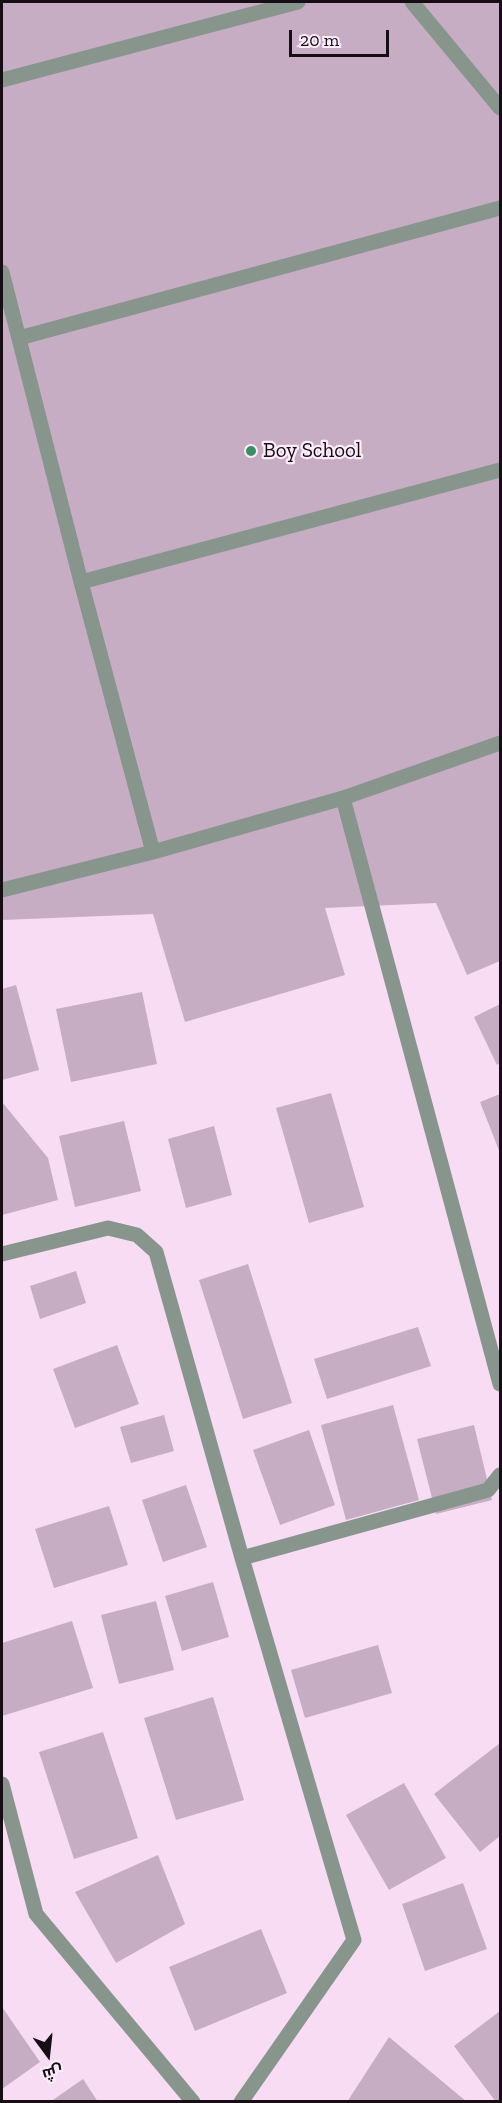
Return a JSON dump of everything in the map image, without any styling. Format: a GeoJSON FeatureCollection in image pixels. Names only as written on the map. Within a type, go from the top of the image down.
{"type":"FeatureCollection","features":[{"type":"Feature","properties":{"kind":"street"},"geometry":{"type":"LineString","coordinates":[[2,80],[298,2]]}},
{"type":"Feature","properties":{"kind":"street"},"geometry":{"type":"LineString","coordinates":[[412,2],[501,108]]}},
{"type":"Feature","properties":{"kind":"street"},"geometry":{"type":"LineString","coordinates":[[18,338],[501,208]]}},
{"type":"Feature","properties":{"kind":"street"},"geometry":{"type":"LineString","coordinates":[[2,272],[153,852]]}},
{"type":"Feature","properties":{"kind":"street"},"geometry":{"type":"LineString","coordinates":[[81,582],[501,470]]}},
{"type":"Feature","properties":{"kind":"street"},"geometry":{"type":"LineString","coordinates":[[2,890],[153,852],[343,798],[501,743]]}},
{"type":"Feature","properties":{"kind":"street"},"geometry":{"type":"LineString","coordinates":[[343,798],[501,1384]]}},
{"type":"Feature","properties":{"kind":"street"},"geometry":{"type":"LineString","coordinates":[[2,1254],[108,1228],[137,1235],[156,1252],[242,1558],[354,1940],[241,2102]]}},
{"type":"Feature","properties":{"kind":"street"},"geometry":{"type":"LineString","coordinates":[[242,1558],[488,1490],[501,1475]]}},
{"type":"Feature","properties":{"kind":"street"},"geometry":{"type":"LineString","coordinates":[[2,1784],[36,1914],[193,2102]]}},
{"type":"Feature","properties":{"kind":"building","name":"Boy School"},"geometry":{"type":"Polygon","coordinates":[[[2,2],[500,2],[500,961],[467,975],[436,903],[325,908],[345,975],[185,1022],[153,914],[2,920],[2,2]]]}},
{"type":"Feature","properties":{"kind":"building"},"geometry":{"type":"Polygon","coordinates":[[[16,985],[39,1070],[2,1080],[2,989],[16,985]]]}},
{"type":"Feature","properties":{"kind":"building"},"geometry":{"type":"Polygon","coordinates":[[[142,992],[157,1064],[71,1082],[56,1009],[142,992]]]}},
{"type":"Feature","properties":{"kind":"building"},"geometry":{"type":"Polygon","coordinates":[[[500,1004],[500,1063],[497,1065],[474,1017],[500,1004]]]}},
{"type":"Feature","properties":{"kind":"building"},"geometry":{"type":"Polygon","coordinates":[[[331,1093],[364,1207],[309,1223],[276,1108],[331,1093]]]}},
{"type":"Feature","properties":{"kind":"building"},"geometry":{"type":"Polygon","coordinates":[[[500,1094],[500,1153],[480,1102],[500,1094]]]}},
{"type":"Feature","properties":{"kind":"building"},"geometry":{"type":"Polygon","coordinates":[[[2,1102],[48,1158],[58,1200],[2,1215],[2,1102]]]}},
{"type":"Feature","properties":{"kind":"building"},"geometry":{"type":"Polygon","coordinates":[[[124,1121],[141,1191],[75,1207],[59,1136],[124,1121]]]}},
{"type":"Feature","properties":{"kind":"building"},"geometry":{"type":"Polygon","coordinates":[[[214,1126],[232,1195],[186,1208],[168,1139],[214,1126]]]}},
{"type":"Feature","properties":{"kind":"building"},"geometry":{"type":"Polygon","coordinates":[[[248,1264],[292,1403],[243,1419],[199,1280],[248,1264]]]}},
{"type":"Feature","properties":{"kind":"building"},"geometry":{"type":"Polygon","coordinates":[[[76,1271],[86,1303],[40,1319],[30,1286],[76,1271]]]}},
{"type":"Feature","properties":{"kind":"building"},"geometry":{"type":"Polygon","coordinates":[[[418,1327],[431,1366],[327,1399],[314,1359],[418,1327]]]}},
{"type":"Feature","properties":{"kind":"building"},"geometry":{"type":"Polygon","coordinates":[[[117,1345],[139,1404],[75,1428],[53,1369],[117,1345]]]}},
{"type":"Feature","properties":{"kind":"building"},"geometry":{"type":"Polygon","coordinates":[[[393,1405],[419,1500],[346,1520],[321,1425],[393,1405]]]}},
{"type":"Feature","properties":{"kind":"building"},"geometry":{"type":"Polygon","coordinates":[[[164,1415],[174,1451],[131,1463],[120,1427],[164,1415]]]}},
{"type":"Feature","properties":{"kind":"building"},"geometry":{"type":"Polygon","coordinates":[[[474,1425],[492,1500],[436,1514],[417,1439],[474,1425]]]}},
{"type":"Feature","properties":{"kind":"building"},"geometry":{"type":"Polygon","coordinates":[[[309,1430],[335,1505],[280,1525],[253,1450],[309,1430]]]}},
{"type":"Feature","properties":{"kind":"building"},"geometry":{"type":"Polygon","coordinates":[[[186,1485],[207,1547],[163,1562],[142,1500],[186,1485]]]}},
{"type":"Feature","properties":{"kind":"building"},"geometry":{"type":"Polygon","coordinates":[[[109,1506],[128,1565],[54,1588],[35,1529],[109,1506]]]}},
{"type":"Feature","properties":{"kind":"building"},"geometry":{"type":"Polygon","coordinates":[[[213,1582],[229,1637],[182,1651],[165,1596],[213,1582]]]}},
{"type":"Feature","properties":{"kind":"building"},"geometry":{"type":"Polygon","coordinates":[[[156,1601],[174,1670],[119,1684],[101,1615],[156,1601]]]}},
{"type":"Feature","properties":{"kind":"building"},"geometry":{"type":"Polygon","coordinates":[[[72,1621],[93,1688],[2,1716],[2,1643],[72,1621]]]}},
{"type":"Feature","properties":{"kind":"building"},"geometry":{"type":"Polygon","coordinates":[[[378,1645],[392,1693],[305,1718],[291,1670],[378,1645]]]}},
{"type":"Feature","properties":{"kind":"building"},"geometry":{"type":"Polygon","coordinates":[[[213,1697],[244,1800],[176,1820],[144,1718],[213,1697]]]}},
{"type":"Feature","properties":{"kind":"building"},"geometry":{"type":"Polygon","coordinates":[[[103,1732],[138,1838],[74,1859],[39,1752],[103,1732]]]}},
{"type":"Feature","properties":{"kind":"building"},"geometry":{"type":"Polygon","coordinates":[[[500,1743],[500,1836],[480,1852],[434,1794],[500,1743]]]}},
{"type":"Feature","properties":{"kind":"building"},"geometry":{"type":"Polygon","coordinates":[[[404,1783],[446,1858],[389,1890],[346,1815],[404,1783]]]}},
{"type":"Feature","properties":{"kind":"building"},"geometry":{"type":"Polygon","coordinates":[[[158,1855],[185,1924],[116,1963],[75,1892],[158,1855]]]}},
{"type":"Feature","properties":{"kind":"building"},"geometry":{"type":"Polygon","coordinates":[[[463,1883],[487,1949],[425,1971],[402,1904],[463,1883]]]}},
{"type":"Feature","properties":{"kind":"building"},"geometry":{"type":"Polygon","coordinates":[[[261,1929],[287,1993],[195,2031],[169,1967],[261,1929]]]}},
{"type":"Feature","properties":{"kind":"building"},"geometry":{"type":"Polygon","coordinates":[[[2,2007],[40,2062],[2,2089],[2,2007]]]}},
{"type":"Feature","properties":{"kind":"building"},"geometry":{"type":"Polygon","coordinates":[[[500,2011],[500,2102],[496,2102],[454,2046],[500,2011]]]}},
{"type":"Feature","properties":{"kind":"building"},"geometry":{"type":"Polygon","coordinates":[[[389,2037],[467,2102],[347,2102],[389,2037]]]}},
{"type":"Feature","properties":{"kind":"building"},"geometry":{"type":"Polygon","coordinates":[[[83,2079],[98,2102],[50,2102],[83,2079]]]}},
{"type":"Feature","properties":{"kind":"place","name":"Boy School"},"geometry":{"type":"Point","coordinates":[251,451]}}]}
